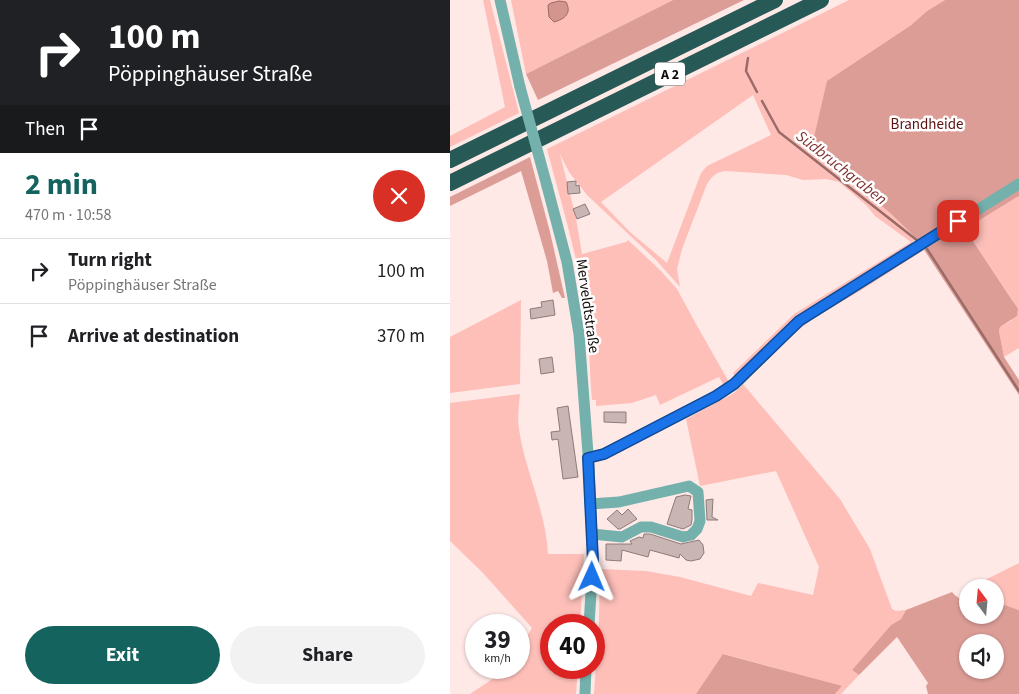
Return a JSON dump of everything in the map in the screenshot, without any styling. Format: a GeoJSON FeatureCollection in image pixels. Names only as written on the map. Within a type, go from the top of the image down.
{"type":"FeatureCollection","features":[{"type":"Feature","properties":{"kind":"highway","name":"A 2"},"geometry":{"type":"LineString","coordinates":[[450,160],[775,0]]}},
{"type":"Feature","properties":{"kind":"highway","name":"A 2"},"geometry":{"type":"LineString","coordinates":[[450,183],[821,0]]}},
{"type":"Feature","properties":{"kind":"street","name":"Merveldtstraße"},"geometry":{"type":"LineString","coordinates":[[500,0],[520,87],[567,262],[575,302],[579,334],[592,534],[593,561],[590,614]]}},
{"type":"Feature","properties":{"kind":"street"},"geometry":{"type":"LineString","coordinates":[[588,458],[604,454],[722,392],[734,384],[799,321],[1019,184]]}},
{"type":"Feature","properties":{"kind":"street"},"geometry":{"type":"LineString","coordinates":[[590,504],[619,502],[689,486],[698,492],[700,521],[697,529],[690,535],[683,537],[652,527],[641,527],[622,537],[592,534]]}},
{"type":"Feature","properties":{"kind":"street"},"geometry":{"type":"LineString","coordinates":[[585,694],[586,679]]}},
{"type":"Feature","properties":{"kind":"shaded area"},"geometry":{"type":"Polygon","coordinates":[[[483,0],[490,0],[519,113],[450,147],[450,136],[505,107],[483,0]]]}},
{"type":"Feature","properties":{"kind":"shaded area"},"geometry":{"type":"Polygon","coordinates":[[[511,0],[673,0],[526,74],[511,0]]]}},
{"type":"Feature","properties":{"kind":"shaded area"},"geometry":{"type":"Polygon","coordinates":[[[849,0],[945,0],[927,11],[910,26],[889,212],[917,239],[912,242],[915,247],[854,284],[736,378],[733,373],[794,314],[911,242],[875,216],[867,206],[839,182],[826,179],[803,180],[786,175],[720,172],[707,184],[682,249],[677,269],[680,287],[656,260],[587,195],[569,172],[560,154],[576,218],[582,254],[628,240],[677,289],[729,382],[724,386],[719,377],[660,405],[656,395],[632,403],[596,406],[596,400],[592,400],[586,313],[581,282],[547,149],[849,0]],[[753,95],[601,202],[630,232],[667,263],[701,173],[707,166],[771,135],[753,95]]]}},
{"type":"Feature","properties":{"kind":"shaded area"},"geometry":{"type":"Polygon","coordinates":[[[559,1],[566,2],[568,12],[564,17],[554,22],[549,17],[548,5],[559,1]]]}},
{"type":"Feature","properties":{"kind":"shaded area"},"geometry":{"type":"Polygon","coordinates":[[[1019,196],[1019,348],[1004,357],[999,331],[1000,327],[1012,320],[1013,301],[965,229],[1019,196]]]}},
{"type":"Feature","properties":{"kind":"shaded area"},"geometry":{"type":"Polygon","coordinates":[[[923,247],[924,250],[812,319],[791,336],[743,384],[840,499],[870,549],[892,609],[896,611],[906,610],[901,619],[891,625],[852,670],[859,675],[841,694],[835,694],[842,686],[724,654],[696,694],[594,694],[595,679],[605,679],[605,614],[599,614],[600,569],[646,571],[680,577],[751,596],[758,583],[813,595],[819,567],[776,471],[700,486],[686,419],[734,393],[742,385],[740,385],[741,381],[798,324],[923,247]]]}},
{"type":"Feature","properties":{"kind":"shaded area"},"geometry":{"type":"Polygon","coordinates":[[[521,300],[520,384],[450,393],[450,337],[521,300]]]}},
{"type":"Feature","properties":{"kind":"shaded area"},"geometry":{"type":"Polygon","coordinates":[[[520,394],[519,429],[540,507],[548,554],[584,554],[581,614],[540,614],[540,679],[577,679],[576,694],[470,694],[492,679],[530,679],[530,631],[532,628],[530,626],[530,614],[520,614],[482,572],[450,541],[450,403],[520,394]]]}},
{"type":"Feature","properties":{"kind":"shaded area"},"geometry":{"type":"Polygon","coordinates":[[[1019,563],[1019,610],[1004,605],[1004,579],[987,579],[1019,563]]]}},
{"type":"Feature","properties":{"kind":"green space"},"geometry":{"type":"Polygon","coordinates":[[[673,0],[744,0],[538,100],[526,74],[673,0]]]}},
{"type":"Feature","properties":{"kind":"green space","name":"Brandheide"},"geometry":{"type":"Polygon","coordinates":[[[945,0],[1019,0],[1019,196],[965,229],[1018,309],[1017,316],[1000,327],[999,331],[1004,357],[1019,380],[1019,395],[917,239],[889,212],[812,146],[827,81],[910,26],[927,11],[945,0]]]}},
{"type":"Feature","properties":{"kind":"green space"},"geometry":{"type":"Polygon","coordinates":[[[530,157],[565,298],[562,298],[558,291],[553,293],[547,261],[521,171],[450,206],[450,197],[530,157]]]}},
{"type":"Feature","properties":{"kind":"green space"},"geometry":{"type":"Polygon","coordinates":[[[952,592],[959,598],[959,624],[1004,624],[1004,605],[1019,610],[1019,694],[928,694],[926,686],[928,683],[897,637],[859,675],[852,670],[891,625],[901,619],[906,610],[952,592]]]}},
{"type":"Feature","properties":{"kind":"green space"},"geometry":{"type":"Polygon","coordinates":[[[723,654],[842,686],[835,694],[696,694],[723,654]]]}},
{"type":"Feature","properties":{"kind":"building"},"geometry":{"type":"Polygon","coordinates":[[[576,181],[576,186],[579,185],[580,193],[568,194],[567,182],[576,181]]]}},
{"type":"Feature","properties":{"kind":"building"},"geometry":{"type":"Polygon","coordinates":[[[585,204],[590,214],[577,219],[573,209],[585,204]]]}},
{"type":"Feature","properties":{"kind":"building"},"geometry":{"type":"Polygon","coordinates":[[[553,300],[555,315],[531,319],[530,309],[542,307],[541,302],[553,300]]]}},
{"type":"Feature","properties":{"kind":"building"},"geometry":{"type":"Polygon","coordinates":[[[552,357],[554,372],[541,374],[539,359],[552,357]]]}},
{"type":"Feature","properties":{"kind":"building"},"geometry":{"type":"Polygon","coordinates":[[[568,406],[578,477],[563,479],[558,439],[552,440],[551,432],[560,431],[557,408],[568,406]]]}},
{"type":"Feature","properties":{"kind":"building"},"geometry":{"type":"Polygon","coordinates":[[[604,412],[626,412],[626,423],[604,422],[604,412]]]}},
{"type":"Feature","properties":{"kind":"building"},"geometry":{"type":"Polygon","coordinates":[[[691,496],[688,509],[692,510],[691,525],[683,529],[667,524],[676,497],[691,496]]]}},
{"type":"Feature","properties":{"kind":"building"},"geometry":{"type":"Polygon","coordinates":[[[713,499],[712,517],[718,520],[707,520],[706,500],[713,499]]]}},
{"type":"Feature","properties":{"kind":"building"},"geometry":{"type":"Polygon","coordinates":[[[628,509],[637,519],[620,529],[607,519],[617,510],[622,515],[628,509]]]}},
{"type":"Feature","properties":{"kind":"building"},"geometry":{"type":"Polygon","coordinates":[[[644,534],[650,534],[681,544],[699,540],[703,545],[704,553],[700,559],[691,561],[686,560],[680,554],[679,558],[650,550],[648,557],[622,550],[621,561],[606,560],[606,544],[632,544],[630,541],[639,537],[643,538],[644,534]]]}},
{"type":"Feature","properties":{"kind":"waterway","name":"Südbruchgraben"},"geometry":{"type":"LineString","coordinates":[[748,58],[746,71],[757,92]]}},
{"type":"Feature","properties":{"kind":"waterway","name":"Südbruchgraben"},"geometry":{"type":"LineString","coordinates":[[762,101],[779,132],[918,241]]}},
{"type":"Feature","properties":{"kind":"waterway","name":"Südbruchgraben"},"geometry":{"type":"LineString","coordinates":[[927,249],[1019,391]]}},
{"type":"Feature","properties":{"kind":"route"},"geometry":{"type":"LineString","coordinates":[[592,577],[593,561],[588,458],[604,454],[716,396],[734,384],[799,321],[958,221]]}}]}
